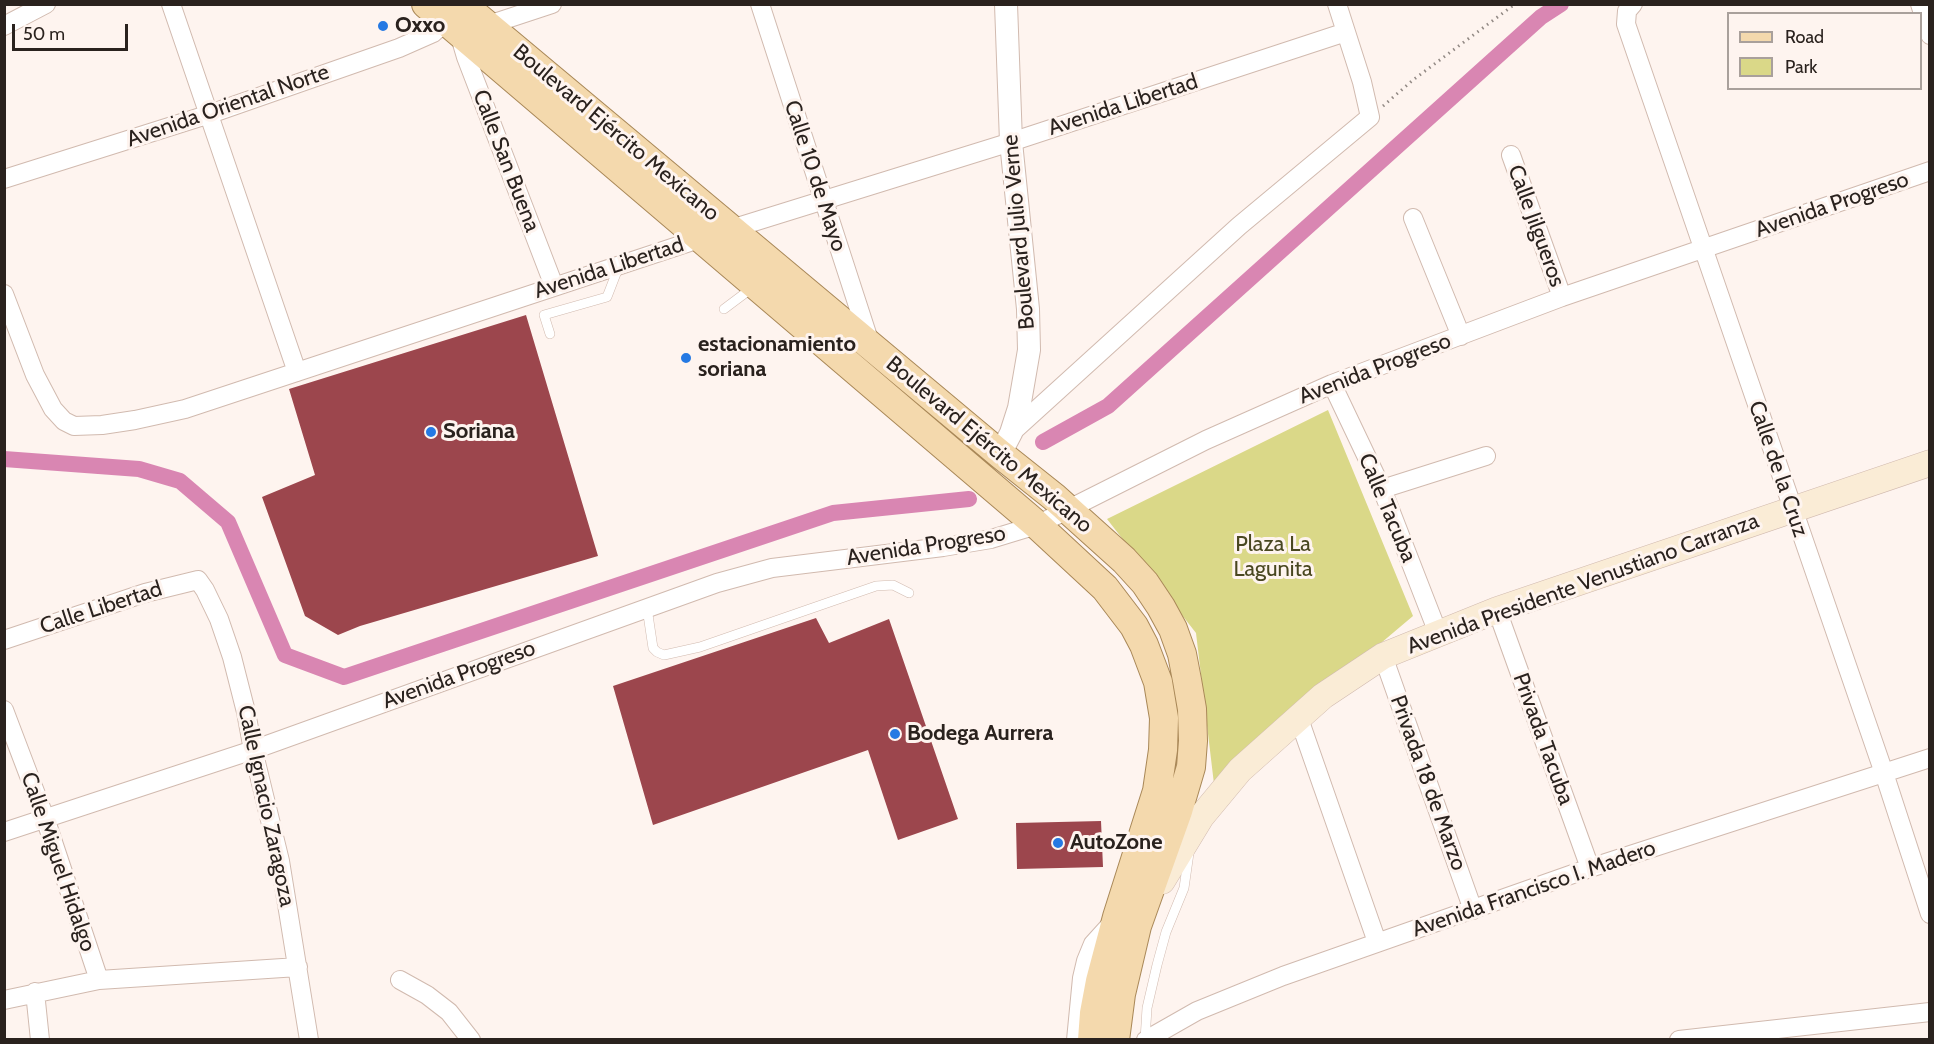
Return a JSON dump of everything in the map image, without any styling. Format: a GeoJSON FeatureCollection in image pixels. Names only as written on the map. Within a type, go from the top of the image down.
{"type":"FeatureCollection","features":[{"type":"Feature","properties":{"kind":"main road","name":"Boulevard Ejército Mexicano"},"geometry":{"type":"LineString","coordinates":[[452,14],[488,25],[871,347],[1006,449],[1102,539],[1145,583],[1161,606],[1182,654],[1187,680],[1192,719],[1191,767],[1178,811],[1100,981],[1092,1040]]}},
{"type":"Feature","properties":{"kind":"main road","name":"Boulevard Ejército Mexicano"},"geometry":{"type":"LineString","coordinates":[[452,14],[702,238],[1032,521],[1105,588],[1126,614],[1144,645],[1158,682],[1164,718],[1163,750],[1157,791],[1127,922],[1115,1040]]}},
{"type":"Feature","properties":{"kind":"main road","name":"Avenida Presidente Venustiano Carranza"},"geometry":{"type":"LineString","coordinates":[[1127,922],[1219,793],[1240,770],[1298,716],[1351,676],[1383,656],[1497,610],[1929,463]]}},
{"type":"Feature","properties":{"kind":"street"},"geometry":{"type":"LineString","coordinates":[[4,26],[46,4]]}},
{"type":"Feature","properties":{"kind":"street"},"geometry":{"type":"LineString","coordinates":[[171,4],[297,372]]}},
{"type":"Feature","properties":{"kind":"street"},"geometry":{"type":"LineString","coordinates":[[488,25],[552,4]]}},
{"type":"Feature","properties":{"kind":"street","name":"Calle 10 de Mayo"},"geometry":{"type":"LineString","coordinates":[[760,4],[871,347]]}},
{"type":"Feature","properties":{"kind":"street","name":"Boulevard Julio Verne"},"geometry":{"type":"LineString","coordinates":[[1006,4],[1011,141],[1028,309],[1029,350],[1024,385],[1006,449]]}},
{"type":"Feature","properties":{"kind":"street"},"geometry":{"type":"LineString","coordinates":[[1006,449],[1239,226],[1370,117],[1362,82],[1337,4]]}},
{"type":"Feature","properties":{"kind":"street","name":"Calle de la Cruz"},"geometry":{"type":"LineString","coordinates":[[1633,4],[1627,11],[1626,24],[1884,773],[1929,914]]}},
{"type":"Feature","properties":{"kind":"street"},"geometry":{"type":"LineString","coordinates":[[1920,4],[1929,34]]}},
{"type":"Feature","properties":{"kind":"street","name":"Avenida Oriental Norte"},"geometry":{"type":"LineString","coordinates":[[4,179],[210,114],[399,48],[433,33],[452,14]]}},
{"type":"Feature","properties":{"kind":"street","name":"Calle San Buena"},"geometry":{"type":"LineString","coordinates":[[452,14],[462,47],[554,286]]}},
{"type":"Feature","properties":{"kind":"street","name":"Avenida Libertad"},"geometry":{"type":"LineString","coordinates":[[4,294],[35,375],[53,409],[64,421],[74,426],[135,420],[185,409],[554,286],[1346,32]]}},
{"type":"Feature","properties":{"kind":"street","name":"Calle Jilgueros"},"geometry":{"type":"LineString","coordinates":[[1511,155],[1562,297]]}},
{"type":"Feature","properties":{"kind":"street","name":"Avenida Progreso"},"geometry":{"type":"LineString","coordinates":[[4,832],[253,750],[717,583],[772,568],[991,539],[1032,521],[1061,503],[1332,384],[1562,297],[1929,171]]}},
{"type":"Feature","properties":{"kind":"street"},"geometry":{"type":"LineString","coordinates":[[1413,218],[1461,336]]}},
{"type":"Feature","properties":{"kind":"street","name":"Calle Tacuba"},"geometry":{"type":"LineString","coordinates":[[1332,384],[1382,489],[1438,633]]}},
{"type":"Feature","properties":{"kind":"street"},"geometry":{"type":"LineString","coordinates":[[1382,489],[1486,456]]}},
{"type":"Feature","properties":{"kind":"street","name":"Calle Libertad"},"geometry":{"type":"LineString","coordinates":[[4,640],[145,593],[198,580]]}},
{"type":"Feature","properties":{"kind":"street","name":"Calle Ignacio Zaragoza"},"geometry":{"type":"LineString","coordinates":[[198,580],[212,602],[232,657],[246,712],[280,861],[309,1040]]}},
{"type":"Feature","properties":{"kind":"street","name":"Privada Tacuba"},"geometry":{"type":"LineString","coordinates":[[1497,610],[1590,868]]}},
{"type":"Feature","properties":{"kind":"street","name":"Privada 18 de Marzo"},"geometry":{"type":"LineString","coordinates":[[1383,656],[1473,910]]}},
{"type":"Feature","properties":{"kind":"street","name":"Calle Miguel Hidalgo"},"geometry":{"type":"LineString","coordinates":[[4,710],[45,818],[99,980]]}},
{"type":"Feature","properties":{"kind":"street"},"geometry":{"type":"LineString","coordinates":[[1298,716],[1377,942]]}},
{"type":"Feature","properties":{"kind":"street","name":"Avenida Francisco I. Madero"},"geometry":{"type":"LineString","coordinates":[[1146,1040],[1197,1011],[1283,976],[1377,942],[1590,868],[1929,758]]}},
{"type":"Feature","properties":{"kind":"street"},"geometry":{"type":"LineString","coordinates":[[1076,1040],[1082,978],[1093,944],[1127,922]]}},
{"type":"Feature","properties":{"kind":"street"},"geometry":{"type":"LineString","coordinates":[[4,1000],[99,980],[298,967]]}},
{"type":"Feature","properties":{"kind":"street"},"geometry":{"type":"LineString","coordinates":[[400,980],[427,995],[449,1012],[471,1040]]}},
{"type":"Feature","properties":{"kind":"street"},"geometry":{"type":"LineString","coordinates":[[35,992],[40,1040]]}},
{"type":"Feature","properties":{"kind":"street"},"geometry":{"type":"LineString","coordinates":[[1679,1040],[1929,1012]]}},
{"type":"Feature","properties":{"kind":"lane"},"geometry":{"type":"LineString","coordinates":[[550,334],[544,315],[607,297],[619,265]]}},
{"type":"Feature","properties":{"kind":"lane"},"geometry":{"type":"LineString","coordinates":[[724,309],[756,284]]}},
{"type":"Feature","properties":{"kind":"lane"},"geometry":{"type":"LineString","coordinates":[[647,608],[653,648],[664,655],[700,647],[876,586],[893,585],[909,593]]}},
{"type":"Feature","properties":{"kind":"lane"},"geometry":{"type":"LineString","coordinates":[[1146,1040],[1147,1008],[1166,932],[1184,888],[1192,831]]}},
{"type":"Feature","properties":{"kind":"path"},"geometry":{"type":"LineString","coordinates":[[1370,117],[1413,80],[1515,4]]}},
{"type":"Feature","properties":{"kind":"green space","name":"Plaza La Lagunita"},"geometry":{"type":"Polygon","coordinates":[[[1328,410],[1413,616],[1214,784],[1196,633],[1107,519],[1328,410]]]}},
{"type":"Feature","properties":{"kind":"building","name":"Soriana"},"geometry":{"type":"Polygon","coordinates":[[[526,315],[598,556],[360,626],[338,635],[305,616],[262,497],[315,475],[289,389],[526,315]]]}},
{"type":"Feature","properties":{"kind":"building"},"geometry":{"type":"Polygon","coordinates":[[[816,618],[829,643],[889,619],[958,819],[898,840],[868,750],[653,825],[613,686],[816,618]]]}},
{"type":"Feature","properties":{"kind":"building"},"geometry":{"type":"Polygon","coordinates":[[[1101,821],[1103,867],[1017,869],[1016,823],[1101,821]]]}},
{"type":"Feature","properties":{"kind":"waterway"},"geometry":{"type":"LineString","coordinates":[[1043,442],[1108,406],[1541,17],[1561,4]]}},
{"type":"Feature","properties":{"kind":"waterway"},"geometry":{"type":"LineString","coordinates":[[4,459],[139,469],[180,481],[228,522],[285,655],[344,677],[833,513],[969,499]]}},
{"type":"Feature","properties":{"kind":"place","name":"Oxxo"},"geometry":{"type":"Point","coordinates":[383,26]}},
{"type":"Feature","properties":{"kind":"place","name":"estacionamiento soriana"},"geometry":{"type":"Point","coordinates":[686,358]}},
{"type":"Feature","properties":{"kind":"place","name":"Soriana"},"geometry":{"type":"Point","coordinates":[431,432]}},
{"type":"Feature","properties":{"kind":"place","name":"Bodega Aurrera"},"geometry":{"type":"Point","coordinates":[895,734]}},
{"type":"Feature","properties":{"kind":"place","name":"AutoZone"},"geometry":{"type":"Point","coordinates":[1058,843]}}]}
